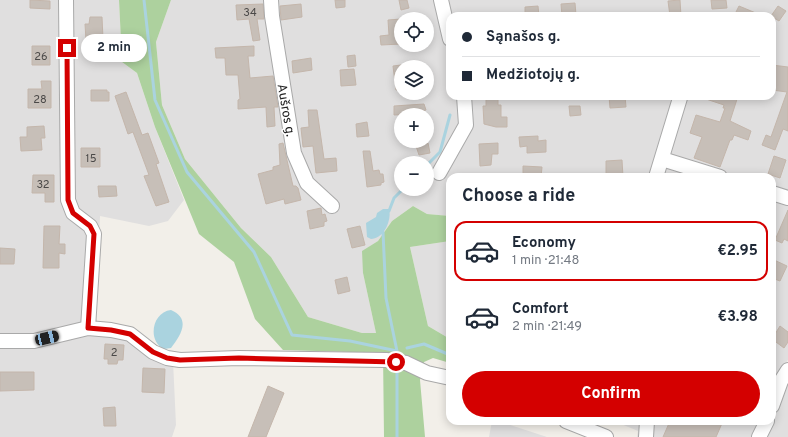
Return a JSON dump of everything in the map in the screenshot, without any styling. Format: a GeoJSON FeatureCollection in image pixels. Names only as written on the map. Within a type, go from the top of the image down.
{"type":"FeatureCollection","features":[{"type":"Feature","properties":{"kind":"street"},"geometry":{"type":"LineString","coordinates":[[66,0],[68,200],[73,213],[90,226],[94,234],[88,328]]}},
{"type":"Feature","properties":{"kind":"street","name":"Aušros g."},"geometry":{"type":"LineString","coordinates":[[272,0],[272,16],[294,153],[307,183],[332,206]]}},
{"type":"Feature","properties":{"kind":"street"},"geometry":{"type":"LineString","coordinates":[[441,0],[446,22]]}},
{"type":"Feature","properties":{"kind":"street"},"geometry":{"type":"LineString","coordinates":[[440,173],[466,126],[464,100]]}},
{"type":"Feature","properties":{"kind":"street"},"geometry":{"type":"LineString","coordinates":[[657,173],[679,100]]}},
{"type":"Feature","properties":{"kind":"street"},"geometry":{"type":"LineString","coordinates":[[662,159],[707,173]]}},
{"type":"Feature","properties":{"kind":"street"},"geometry":{"type":"LineString","coordinates":[[776,194],[788,198]]}},
{"type":"Feature","properties":{"kind":"street"},"geometry":{"type":"LineString","coordinates":[[0,341],[34,341],[88,328],[111,330],[130,334],[153,352],[167,358],[180,360],[239,358],[386,360],[406,363],[427,373],[446,377]]}},
{"type":"Feature","properties":{"kind":"street"},"geometry":{"type":"LineString","coordinates":[[776,395],[781,381],[788,370]]}},
{"type":"Feature","properties":{"kind":"street"},"geometry":{"type":"LineString","coordinates":[[576,425],[606,437]]}},
{"type":"Feature","properties":{"kind":"street"},"geometry":{"type":"LineString","coordinates":[[646,425],[646,437]]}},
{"type":"Feature","properties":{"kind":"street"},"geometry":{"type":"LineString","coordinates":[[759,437],[765,425]]}},
{"type":"Feature","properties":{"kind":"shaded area"},"geometry":{"type":"Polygon","coordinates":[[[0,0],[119,0],[122,62],[137,73],[155,127],[184,200],[168,221],[149,226],[100,216],[96,319],[100,325],[173,361],[176,425],[172,437],[0,437],[0,0]]]}},
{"type":"Feature","properties":{"kind":"shaded area"},"geometry":{"type":"Polygon","coordinates":[[[171,0],[788,0],[788,360],[779,371],[776,380],[776,173],[446,173],[446,216],[427,214],[413,206],[392,221],[378,241],[363,251],[363,273],[376,333],[362,333],[308,317],[271,257],[241,228],[185,159],[162,105],[156,42],[171,0]]]}},
{"type":"Feature","properties":{"kind":"shaded area"},"geometry":{"type":"Polygon","coordinates":[[[446,242],[446,337],[428,326],[410,247],[446,242]]]}},
{"type":"Feature","properties":{"kind":"shaded area"},"geometry":{"type":"Polygon","coordinates":[[[788,380],[788,437],[764,437],[769,425],[776,425],[776,407],[788,380]]]}},
{"type":"Feature","properties":{"kind":"shaded area"},"geometry":{"type":"Polygon","coordinates":[[[491,425],[510,425],[547,437],[489,437],[491,425]]]}},
{"type":"Feature","properties":{"kind":"shaded area"},"geometry":{"type":"Polygon","coordinates":[[[624,425],[759,425],[754,437],[637,437],[638,431],[624,425]]]}},
{"type":"Feature","properties":{"kind":"green space"},"geometry":{"type":"Polygon","coordinates":[[[119,0],[171,0],[156,42],[162,105],[185,159],[241,228],[271,257],[308,317],[362,333],[376,333],[363,273],[362,251],[378,241],[392,221],[413,206],[427,214],[446,216],[446,242],[410,247],[428,326],[446,337],[446,362],[433,358],[424,362],[420,380],[425,437],[384,437],[383,353],[283,350],[255,319],[234,262],[199,234],[155,127],[137,73],[122,62],[119,0]]]}},
{"type":"Feature","properties":{"kind":"water"},"geometry":{"type":"Polygon","coordinates":[[[383,209],[389,209],[390,213],[386,228],[380,236],[371,239],[367,237],[366,223],[376,217],[377,213],[383,209]]]}},
{"type":"Feature","properties":{"kind":"water"},"geometry":{"type":"Polygon","coordinates":[[[171,310],[181,318],[183,323],[178,338],[171,348],[164,349],[155,340],[154,327],[160,316],[171,310]]]}},
{"type":"Feature","properties":{"kind":"building"},"geometry":{"type":"Polygon","coordinates":[[[30,0],[50,1],[50,9],[30,8],[30,0]]]}},
{"type":"Feature","properties":{"kind":"building"},"geometry":{"type":"Polygon","coordinates":[[[335,0],[345,0],[345,7],[336,8],[335,0]]]}},
{"type":"Feature","properties":{"kind":"building"},"geometry":{"type":"Polygon","coordinates":[[[399,0],[407,0],[409,8],[401,10],[399,0]]]}},
{"type":"Feature","properties":{"kind":"building"},"geometry":{"type":"Polygon","coordinates":[[[680,0],[681,12],[669,12],[668,1],[680,0]]]}},
{"type":"Feature","properties":{"kind":"building"},"geometry":{"type":"Polygon","coordinates":[[[711,0],[726,0],[727,8],[712,9],[711,0]]]}},
{"type":"Feature","properties":{"kind":"building"},"geometry":{"type":"Polygon","coordinates":[[[575,3],[576,12],[562,12],[561,4],[575,3]]]}},
{"type":"Feature","properties":{"kind":"building"},"geometry":{"type":"Polygon","coordinates":[[[263,4],[264,19],[257,19],[260,40],[253,41],[249,19],[237,20],[236,5],[263,4]]]}},
{"type":"Feature","properties":{"kind":"building"},"geometry":{"type":"Polygon","coordinates":[[[301,4],[302,17],[281,20],[280,6],[301,4]]]}},
{"type":"Feature","properties":{"kind":"building"},"geometry":{"type":"Polygon","coordinates":[[[538,6],[539,12],[525,12],[525,7],[538,6]]]}},
{"type":"Feature","properties":{"kind":"building"},"geometry":{"type":"Polygon","coordinates":[[[739,6],[753,12],[736,12],[739,6]]]}},
{"type":"Feature","properties":{"kind":"building"},"geometry":{"type":"Polygon","coordinates":[[[778,6],[786,11],[779,21],[776,19],[776,12],[774,12],[778,6]]]}},
{"type":"Feature","properties":{"kind":"building"},"geometry":{"type":"Polygon","coordinates":[[[90,17],[102,17],[103,39],[86,40],[85,24],[89,24],[90,17]]]}},
{"type":"Feature","properties":{"kind":"building"},"geometry":{"type":"Polygon","coordinates":[[[388,20],[394,20],[394,44],[381,45],[380,36],[389,35],[388,20]]]}},
{"type":"Feature","properties":{"kind":"building"},"geometry":{"type":"Polygon","coordinates":[[[32,46],[50,46],[50,65],[32,65],[32,46]]]}},
{"type":"Feature","properties":{"kind":"building"},"geometry":{"type":"Polygon","coordinates":[[[254,46],[254,56],[248,56],[250,78],[273,76],[278,107],[274,107],[275,126],[267,127],[266,107],[238,109],[238,100],[240,99],[238,75],[226,75],[225,58],[216,58],[215,48],[254,46]]]}},
{"type":"Feature","properties":{"kind":"building"},"geometry":{"type":"Polygon","coordinates":[[[355,55],[356,66],[348,67],[347,56],[355,55]]]}},
{"type":"Feature","properties":{"kind":"building"},"geometry":{"type":"Polygon","coordinates":[[[311,58],[312,70],[293,73],[292,61],[311,58]]]}},
{"type":"Feature","properties":{"kind":"building"},"geometry":{"type":"Polygon","coordinates":[[[776,66],[788,67],[788,131],[783,129],[775,150],[762,145],[766,135],[771,137],[787,92],[776,91],[776,66]]]}},
{"type":"Feature","properties":{"kind":"building"},"geometry":{"type":"Polygon","coordinates":[[[354,69],[356,85],[341,86],[340,70],[354,69]]]}},
{"type":"Feature","properties":{"kind":"building"},"geometry":{"type":"Polygon","coordinates":[[[41,81],[51,81],[51,108],[28,108],[28,89],[42,89],[41,81]]]}},
{"type":"Feature","properties":{"kind":"building"},"geometry":{"type":"Polygon","coordinates":[[[91,90],[107,90],[107,92],[109,92],[109,101],[91,101],[91,90]]]}},
{"type":"Feature","properties":{"kind":"building"},"geometry":{"type":"Polygon","coordinates":[[[126,92],[142,135],[148,133],[159,163],[156,164],[169,202],[156,206],[144,176],[149,175],[133,132],[128,134],[115,96],[126,92]]]}},
{"type":"Feature","properties":{"kind":"building"},"geometry":{"type":"Polygon","coordinates":[[[486,100],[498,100],[498,105],[501,105],[501,117],[507,117],[507,127],[496,127],[484,124],[483,106],[486,106],[486,100]]]}},
{"type":"Feature","properties":{"kind":"building"},"geometry":{"type":"Polygon","coordinates":[[[609,100],[625,100],[626,107],[610,108],[609,100]]]}},
{"type":"Feature","properties":{"kind":"building"},"geometry":{"type":"Polygon","coordinates":[[[709,100],[737,100],[730,121],[751,131],[748,140],[734,135],[732,140],[730,140],[720,167],[694,158],[702,137],[690,133],[696,115],[720,122],[725,108],[723,108],[724,105],[709,100]]]}},
{"type":"Feature","properties":{"kind":"building"},"geometry":{"type":"Polygon","coordinates":[[[424,104],[425,108],[394,108],[394,106],[424,104]]]}},
{"type":"Feature","properties":{"kind":"building"},"geometry":{"type":"Polygon","coordinates":[[[569,106],[580,106],[581,115],[570,116],[569,106]]]}},
{"type":"Feature","properties":{"kind":"building"},"geometry":{"type":"Polygon","coordinates":[[[308,110],[317,110],[324,159],[336,158],[337,171],[316,173],[313,146],[303,147],[301,128],[309,127],[308,110]]]}},
{"type":"Feature","properties":{"kind":"building"},"geometry":{"type":"Polygon","coordinates":[[[367,122],[369,136],[357,137],[356,124],[367,122]]]}},
{"type":"Feature","properties":{"kind":"building"},"geometry":{"type":"Polygon","coordinates":[[[44,126],[45,138],[41,138],[42,150],[21,151],[20,137],[27,137],[27,127],[44,126]]]}},
{"type":"Feature","properties":{"kind":"building"},"geometry":{"type":"Polygon","coordinates":[[[538,136],[538,141],[546,140],[546,152],[527,153],[527,146],[520,147],[519,137],[538,136]]]}},
{"type":"Feature","properties":{"kind":"building"},"geometry":{"type":"Polygon","coordinates":[[[283,143],[293,186],[298,188],[301,200],[285,204],[284,199],[266,204],[258,174],[273,170],[273,167],[280,165],[279,144],[283,143]]]}},
{"type":"Feature","properties":{"kind":"building"},"geometry":{"type":"Polygon","coordinates":[[[498,143],[498,154],[492,154],[491,165],[480,166],[479,144],[498,143]]]}},
{"type":"Feature","properties":{"kind":"building"},"geometry":{"type":"Polygon","coordinates":[[[81,148],[100,148],[100,167],[81,167],[81,148]]]}},
{"type":"Feature","properties":{"kind":"building"},"geometry":{"type":"Polygon","coordinates":[[[417,148],[429,148],[430,153],[419,155],[417,148]]]}},
{"type":"Feature","properties":{"kind":"building"},"geometry":{"type":"Polygon","coordinates":[[[363,151],[370,151],[373,171],[379,170],[380,174],[383,174],[384,182],[381,183],[381,185],[367,187],[363,151]]]}},
{"type":"Feature","properties":{"kind":"building"},"geometry":{"type":"Polygon","coordinates":[[[774,156],[786,160],[780,178],[776,177],[776,173],[768,173],[774,156]]]}},
{"type":"Feature","properties":{"kind":"building"},"geometry":{"type":"Polygon","coordinates":[[[622,160],[623,173],[606,173],[606,161],[622,160]]]}},
{"type":"Feature","properties":{"kind":"building"},"geometry":{"type":"Polygon","coordinates":[[[523,166],[542,167],[541,173],[523,173],[523,166]]]}},
{"type":"Feature","properties":{"kind":"building"},"geometry":{"type":"Polygon","coordinates":[[[33,175],[54,175],[54,202],[45,202],[45,193],[32,193],[33,175]]]}},
{"type":"Feature","properties":{"kind":"building"},"geometry":{"type":"Polygon","coordinates":[[[98,186],[116,186],[117,196],[99,197],[98,186]]]}},
{"type":"Feature","properties":{"kind":"building"},"geometry":{"type":"Polygon","coordinates":[[[321,208],[322,215],[325,214],[327,221],[324,222],[324,226],[310,229],[307,211],[321,208]]]}},
{"type":"Feature","properties":{"kind":"building"},"geometry":{"type":"Polygon","coordinates":[[[788,210],[788,241],[784,239],[782,243],[776,240],[788,210]]]}},
{"type":"Feature","properties":{"kind":"building"},"geometry":{"type":"Polygon","coordinates":[[[44,226],[60,226],[59,244],[65,244],[65,254],[59,253],[59,268],[43,268],[44,226]]]}},
{"type":"Feature","properties":{"kind":"building"},"geometry":{"type":"Polygon","coordinates":[[[360,226],[365,245],[352,248],[347,229],[360,226]]]}},
{"type":"Feature","properties":{"kind":"building"},"geometry":{"type":"Polygon","coordinates":[[[0,248],[15,249],[14,264],[0,264],[0,248]]]}},
{"type":"Feature","properties":{"kind":"building"},"geometry":{"type":"Polygon","coordinates":[[[776,261],[787,266],[780,281],[776,280],[776,261]]]}},
{"type":"Feature","properties":{"kind":"building"},"geometry":{"type":"Polygon","coordinates":[[[347,277],[350,291],[338,294],[335,280],[347,277]]]}},
{"type":"Feature","properties":{"kind":"building"},"geometry":{"type":"Polygon","coordinates":[[[780,326],[788,332],[788,342],[784,348],[776,342],[776,332],[780,326]]]}},
{"type":"Feature","properties":{"kind":"building"},"geometry":{"type":"Polygon","coordinates":[[[105,344],[124,345],[123,360],[118,360],[117,364],[108,364],[108,359],[104,359],[105,344]]]}},
{"type":"Feature","properties":{"kind":"building"},"geometry":{"type":"Polygon","coordinates":[[[143,368],[165,369],[164,393],[142,392],[143,368]]]}},
{"type":"Feature","properties":{"kind":"building"},"geometry":{"type":"Polygon","coordinates":[[[0,372],[34,372],[34,390],[0,391],[0,372]]]}},
{"type":"Feature","properties":{"kind":"building"},"geometry":{"type":"Polygon","coordinates":[[[268,386],[284,393],[266,437],[248,437],[268,386]]]}},
{"type":"Feature","properties":{"kind":"building"},"geometry":{"type":"Polygon","coordinates":[[[115,407],[116,426],[104,426],[103,408],[115,407]]]}},
{"type":"Feature","properties":{"kind":"building"},"geometry":{"type":"Polygon","coordinates":[[[668,425],[721,425],[716,437],[663,437],[668,425]]]}},
{"type":"Feature","properties":{"kind":"waterway"},"geometry":{"type":"LineString","coordinates":[[144,0],[155,100],[187,172],[254,252],[292,335],[350,341],[397,351]]}},
{"type":"Feature","properties":{"kind":"waterway"},"geometry":{"type":"LineString","coordinates":[[434,158],[440,152],[450,115]]}},
{"type":"Feature","properties":{"kind":"waterway"},"geometry":{"type":"LineString","coordinates":[[389,211],[396,196]]}},
{"type":"Feature","properties":{"kind":"waterway"},"geometry":{"type":"LineString","coordinates":[[383,232],[386,298],[398,356]]}},
{"type":"Feature","properties":{"kind":"waterway"},"geometry":{"type":"LineString","coordinates":[[407,348],[424,344],[446,353]]}},
{"type":"Feature","properties":{"kind":"waterway"},"geometry":{"type":"LineString","coordinates":[[397,368],[397,437]]}},
{"type":"Feature","properties":{"kind":"route"},"geometry":{"type":"LineString","coordinates":[[67,48],[68,200],[73,213],[90,226],[94,234],[88,328],[111,330],[130,334],[153,352],[167,358],[180,360],[310,358],[386,360],[396,362]]}}]}
